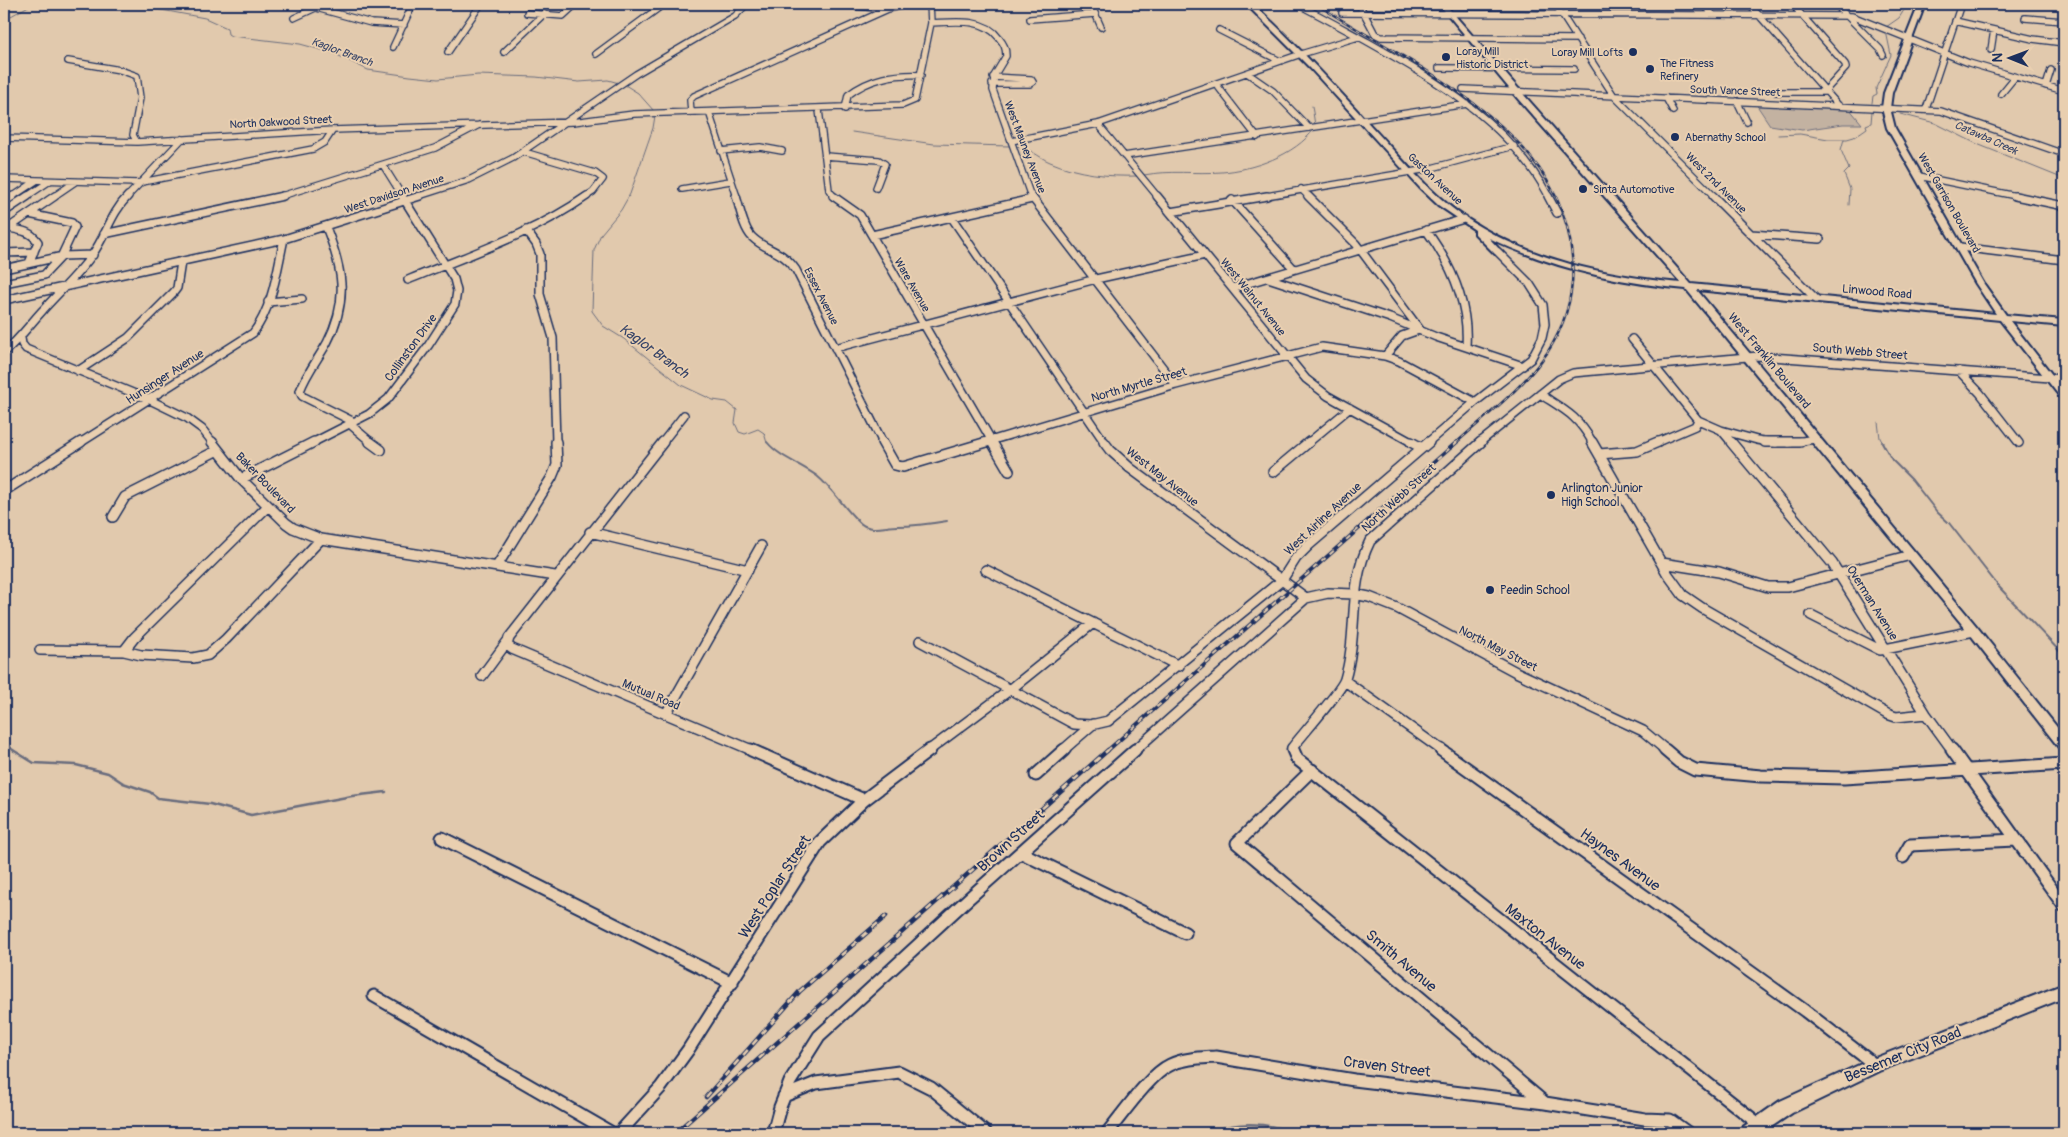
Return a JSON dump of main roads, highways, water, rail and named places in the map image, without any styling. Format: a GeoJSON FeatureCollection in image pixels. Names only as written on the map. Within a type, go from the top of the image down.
{"type":"FeatureCollection","features":[{"type":"Feature","properties":{"kind":"main road","name":"Gaston Avenue"},"geometry":{"type":"LineString","coordinates":[[1249,4],[1301,54],[1409,172],[1442,204],[1467,221],[1507,243],[1554,261],[1605,275],[1688,287]]}},
{"type":"Feature","properties":{"kind":"main road","name":"West Franklin Boulevard"},"geometry":{"type":"LineString","coordinates":[[1442,4],[1747,356],[1974,631],[2064,745]]}},
{"type":"Feature","properties":{"kind":"main road","name":"West Garrison Boulevard"},"geometry":{"type":"LineString","coordinates":[[1922,4],[1888,93],[1886,108],[1891,128],[1980,284],[2002,316],[2064,396]]}},
{"type":"Feature","properties":{"kind":"main road"},"geometry":{"type":"LineString","coordinates":[[1467,221],[1495,249]]}},
{"type":"Feature","properties":{"kind":"main road"},"geometry":{"type":"LineString","coordinates":[[1495,237],[1490,242],[1495,249]]}},
{"type":"Feature","properties":{"kind":"main road"},"geometry":{"type":"LineString","coordinates":[[1495,249],[1498,245],[1507,243]]}},
{"type":"Feature","properties":{"kind":"main road","name":"Linwood Road"},"geometry":{"type":"LineString","coordinates":[[1688,287],[2064,322]]}},
{"type":"Feature","properties":{"kind":"main road","name":"Bessemer City Road"},"geometry":{"type":"LineString","coordinates":[[1755,1129],[1786,1107],[1875,1065],[2064,991]]}},
{"type":"Feature","properties":{"kind":"waterway"},"geometry":{"type":"LineString","coordinates":[[4,20],[32,4]]}},
{"type":"Feature","properties":{"kind":"waterway","name":"Kaglor Branch"},"geometry":{"type":"LineString","coordinates":[[129,4],[205,18],[227,28],[228,34],[231,36],[300,44],[333,53],[368,70],[438,79],[478,75],[536,77],[579,82],[608,80],[619,83]]}},
{"type":"Feature","properties":{"kind":"waterway","name":"Catawba Creek"},"geometry":{"type":"LineString","coordinates":[[1886,27],[1899,18],[1904,10],[1900,4]]}},
{"type":"Feature","properties":{"kind":"waterway","name":"Catawba Creek"},"geometry":{"type":"LineString","coordinates":[[1872,103],[1873,96],[1877,94],[1876,88],[1891,55],[1886,31]]}},
{"type":"Feature","properties":{"kind":"waterway","name":"Kaglor Branch"},"geometry":{"type":"LineString","coordinates":[[625,85],[638,93],[654,111]]}},
{"type":"Feature","properties":{"kind":"waterway"},"geometry":{"type":"LineString","coordinates":[[1312,106],[1315,125]]}},
{"type":"Feature","properties":{"kind":"waterway"},"geometry":{"type":"LineString","coordinates":[[1844,139],[1854,137],[1867,128],[1866,125],[1871,123],[1872,111]]}},
{"type":"Feature","properties":{"kind":"waterway","name":"Catawba Creek"},"geometry":{"type":"LineString","coordinates":[[1900,114],[1935,123],[1977,144],[2064,179]]}},
{"type":"Feature","properties":{"kind":"waterway","name":"Kaglor Branch"},"geometry":{"type":"LineString","coordinates":[[655,116],[653,128],[630,194],[621,210],[601,234],[594,250],[592,311],[603,326],[624,339],[681,385],[713,400],[727,402],[737,410],[735,423],[739,432],[745,434],[758,429],[764,433],[767,443]]}},
{"type":"Feature","properties":{"kind":"waterway"},"geometry":{"type":"LineString","coordinates":[[1144,175],[1222,172],[1246,168],[1285,154],[1306,138],[1314,129]]}},
{"type":"Feature","properties":{"kind":"waterway"},"geometry":{"type":"LineString","coordinates":[[852,132],[934,144],[1009,146]]}},
{"type":"Feature","properties":{"kind":"waterway"},"geometry":{"type":"LineString","coordinates":[[1778,135],[1800,134],[1828,139],[1844,139]]}},
{"type":"Feature","properties":{"kind":"waterway"},"geometry":{"type":"LineString","coordinates":[[1844,139],[1841,150],[1849,169],[1844,174],[1850,189],[1849,205]]}},
{"type":"Feature","properties":{"kind":"waterway"},"geometry":{"type":"LineString","coordinates":[[1015,146],[1025,148],[1050,162],[1082,172],[1116,176],[1138,176]]}},
{"type":"Feature","properties":{"kind":"waterway"},"geometry":{"type":"LineString","coordinates":[[1878,422],[1880,438],[1883,443]]}},
{"type":"Feature","properties":{"kind":"waterway","name":"Kaglor Branch"},"geometry":{"type":"LineString","coordinates":[[767,442],[778,452],[817,476],[862,525],[877,528],[947,521]]}},
{"type":"Feature","properties":{"kind":"waterway"},"geometry":{"type":"LineString","coordinates":[[1882,442],[1892,460],[1912,480],[1937,512],[1949,523],[1999,587],[2064,656]]}},
{"type":"Feature","properties":{"kind":"waterway"},"geometry":{"type":"LineString","coordinates":[[4,741],[13,750]]}},
{"type":"Feature","properties":{"kind":"waterway"},"geometry":{"type":"LineString","coordinates":[[13,750],[34,763],[76,765],[108,773],[123,783],[150,792],[158,798],[210,804],[251,815],[352,796],[386,792]]}},
{"type":"Feature","properties":{"kind":"waterway"},"geometry":{"type":"LineString","coordinates":[[1208,1133],[1246,1124],[1270,1126],[1293,1133]]}},
{"type":"Feature","properties":{"kind":"railway"},"geometry":{"type":"LineString","coordinates":[[1316,4],[1436,77],[1476,104],[1511,136],[1541,171],[1562,211],[1573,269],[1568,306],[1554,342],[1527,378],[1456,443]]}},
{"type":"Feature","properties":{"kind":"railway"},"geometry":{"type":"LineString","coordinates":[[1107,751],[1457,442]]}},
{"type":"Feature","properties":{"kind":"railway"},"geometry":{"type":"LineString","coordinates":[[675,1133],[1108,750]]}},
{"type":"Feature","properties":{"kind":"railway"},"geometry":{"type":"LineString","coordinates":[[706,1097],[800,991],[886,916]]}},
{"type":"Feature","properties":{"kind":"place","name":"Loray Mill Lofts"},"geometry":{"type":"Point","coordinates":[1633,52]}},
{"type":"Feature","properties":{"kind":"place","name":"Loray Mill Historic District"},"geometry":{"type":"Point","coordinates":[1446,57]}},
{"type":"Feature","properties":{"kind":"place","name":"The Fitness Refinery"},"geometry":{"type":"Point","coordinates":[1650,69]}},
{"type":"Feature","properties":{"kind":"place","name":"Abernathy School"},"geometry":{"type":"Point","coordinates":[1675,137]}},
{"type":"Feature","properties":{"kind":"place","name":"Sinta Automotive"},"geometry":{"type":"Point","coordinates":[1583,189]}},
{"type":"Feature","properties":{"kind":"place","name":"Arlington Junior High School"},"geometry":{"type":"Point","coordinates":[1551,495]}},
{"type":"Feature","properties":{"kind":"place","name":"Peedin School"},"geometry":{"type":"Point","coordinates":[1490,590]}}]}
